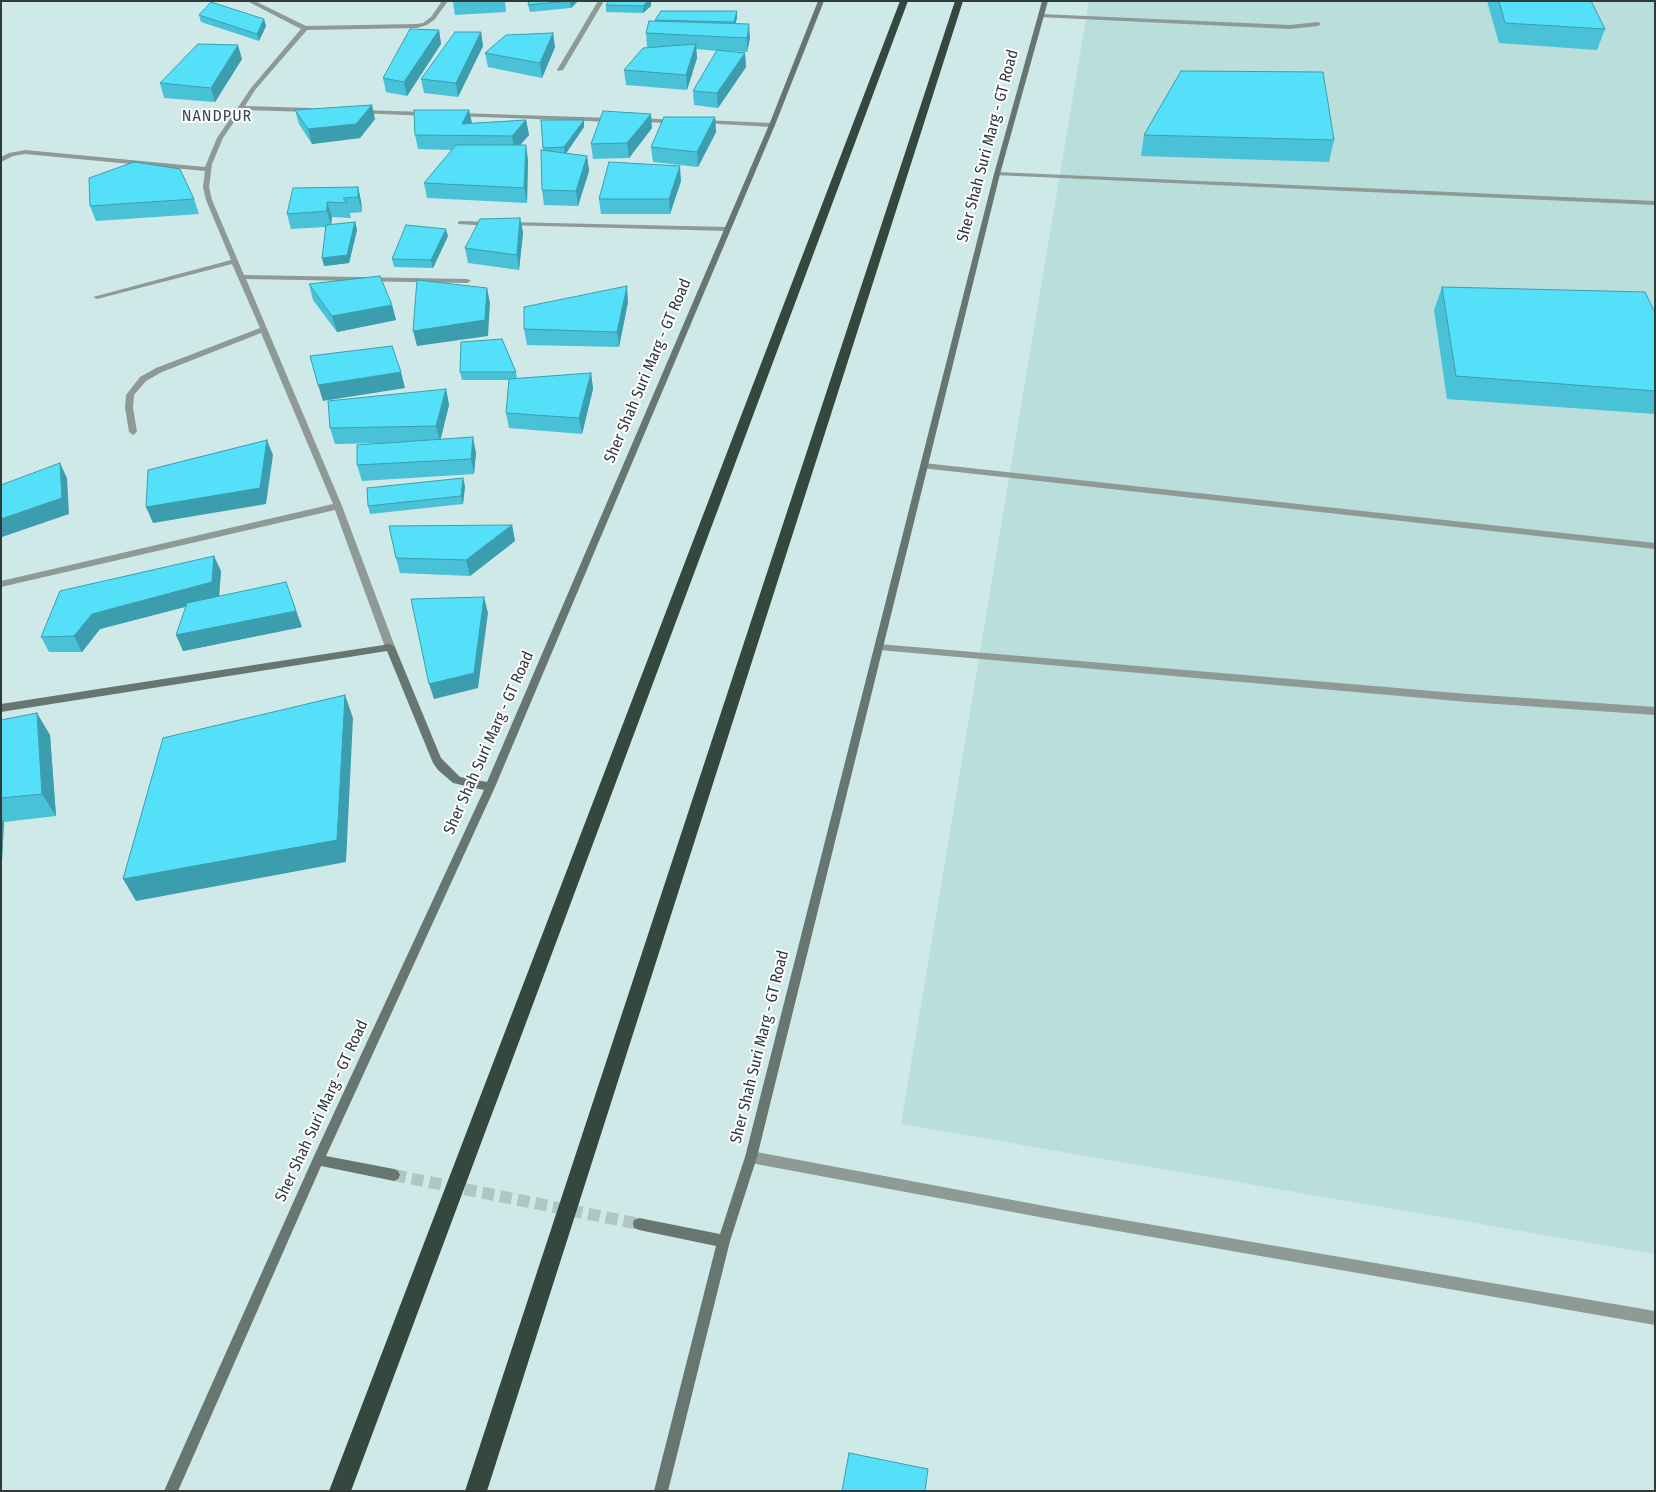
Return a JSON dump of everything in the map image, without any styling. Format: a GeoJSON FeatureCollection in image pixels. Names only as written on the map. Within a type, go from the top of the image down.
{"type":"FeatureCollection","features":[{"type":"Feature","properties":{"kind":"highway"},"geometry":{"type":"LineString","coordinates":[[340,1491],[904,1]]}},
{"type":"Feature","properties":{"kind":"highway"},"geometry":{"type":"LineString","coordinates":[[476,1491],[959,1]]}},
{"type":"Feature","properties":{"kind":"street"},"geometry":{"type":"LineString","coordinates":[[250,1],[304,28],[417,26],[425,24],[433,18],[445,1]]}},
{"type":"Feature","properties":{"kind":"street"},"geometry":{"type":"LineString","coordinates":[[560,70],[601,1]]}},
{"type":"Feature","properties":{"kind":"street","name":"Sher Shah Suri Marg - GT Road"},"geometry":{"type":"LineString","coordinates":[[170,1491],[318,1160],[490,787],[772,125],[821,1]]}},
{"type":"Feature","properties":{"kind":"street","name":"Sher Shah Suri Marg - GT Road"},"geometry":{"type":"LineString","coordinates":[[661,1491],[724,1241],[750,1157],[997,174],[1045,1]]}},
{"type":"Feature","properties":{"kind":"street"},"geometry":{"type":"LineString","coordinates":[[1041,16],[1280,26],[1309,26],[1318,24]]}},
{"type":"Feature","properties":{"kind":"street"},"geometry":{"type":"LineString","coordinates":[[304,28],[253,89],[220,138],[208,169],[206,187],[209,200],[338,506],[390,647],[436,760],[442,768],[457,780],[490,787]]}},
{"type":"Feature","properties":{"kind":"street"},"geometry":{"type":"LineString","coordinates":[[241,108],[319,110]]}},
{"type":"Feature","properties":{"kind":"street"},"geometry":{"type":"LineString","coordinates":[[349,111],[438,114]]}},
{"type":"Feature","properties":{"kind":"street"},"geometry":{"type":"LineString","coordinates":[[447,114],[624,120]]}},
{"type":"Feature","properties":{"kind":"street"},"geometry":{"type":"LineString","coordinates":[[634,120],[683,122]]}},
{"type":"Feature","properties":{"kind":"street"},"geometry":{"type":"LineString","coordinates":[[693,122],[772,125]]}},
{"type":"Feature","properties":{"kind":"street"},"geometry":{"type":"LineString","coordinates":[[1,160],[11,154],[26,152],[208,169]]}},
{"type":"Feature","properties":{"kind":"street"},"geometry":{"type":"LineString","coordinates":[[997,174],[1655,204]]}},
{"type":"Feature","properties":{"kind":"street"},"geometry":{"type":"LineString","coordinates":[[460,223],[727,229]]}},
{"type":"Feature","properties":{"kind":"street"},"geometry":{"type":"LineString","coordinates":[[98,297],[235,261]]}},
{"type":"Feature","properties":{"kind":"street"},"geometry":{"type":"LineString","coordinates":[[242,277],[467,282]]}},
{"type":"Feature","properties":{"kind":"street"},"geometry":{"type":"LineString","coordinates":[[133,432],[129,408],[130,395],[142,379],[160,370],[264,329]]}},
{"type":"Feature","properties":{"kind":"street"},"geometry":{"type":"LineString","coordinates":[[924,466],[1655,546]]}},
{"type":"Feature","properties":{"kind":"street"},"geometry":{"type":"LineString","coordinates":[[1,584],[338,506]]}},
{"type":"Feature","properties":{"kind":"street"},"geometry":{"type":"LineString","coordinates":[[1,708],[390,647]]}},
{"type":"Feature","properties":{"kind":"street"},"geometry":{"type":"LineString","coordinates":[[879,647],[1468,698],[1655,711]]}},
{"type":"Feature","properties":{"kind":"street"},"geometry":{"type":"LineString","coordinates":[[750,1157],[1066,1216],[1655,1318]]}},
{"type":"Feature","properties":{"kind":"street"},"geometry":{"type":"LineString","coordinates":[[318,1160],[394,1175]]}},
{"type":"Feature","properties":{"kind":"street"},"geometry":{"type":"LineString","coordinates":[[639,1224],[724,1241]]}},
{"type":"Feature","properties":{"kind":"shaded area"},"geometry":{"type":"Polygon","coordinates":[[[1089,1],[1655,1],[1655,1254],[901,1124],[1089,1]]]}},
{"type":"Feature","properties":{"kind":"building"},"geometry":{"type":"Polygon","coordinates":[[[529,1],[569,1],[528,5],[529,1]]]}},
{"type":"Feature","properties":{"kind":"building"},"geometry":{"type":"Polygon","coordinates":[[[609,1],[648,1],[643,6],[606,5],[609,1]]]}},
{"type":"Feature","properties":{"kind":"building"},"geometry":{"type":"Polygon","coordinates":[[[1499,1],[1591,1],[1605,29],[1505,23],[1499,1]]]}},
{"type":"Feature","properties":{"kind":"building"},"geometry":{"type":"Polygon","coordinates":[[[211,2],[264,19],[257,34],[199,15],[211,2]]]}},
{"type":"Feature","properties":{"kind":"building"},"geometry":{"type":"Polygon","coordinates":[[[661,11],[737,11],[734,22],[655,20],[661,11]]]}},
{"type":"Feature","properties":{"kind":"building"},"geometry":{"type":"Polygon","coordinates":[[[649,21],[749,24],[747,38],[646,33],[649,21]]]}},
{"type":"Feature","properties":{"kind":"building"},"geometry":{"type":"Polygon","coordinates":[[[410,29],[439,30],[404,82],[383,78],[410,29]]]}},
{"type":"Feature","properties":{"kind":"building"},"geometry":{"type":"Polygon","coordinates":[[[455,32],[481,32],[456,83],[421,79],[455,32]]]}},
{"type":"Feature","properties":{"kind":"building"},"geometry":{"type":"Polygon","coordinates":[[[553,33],[540,63],[485,53],[506,35],[553,33]]]}},
{"type":"Feature","properties":{"kind":"building"},"geometry":{"type":"Polygon","coordinates":[[[198,44],[238,45],[211,88],[160,83],[198,44]]]}},
{"type":"Feature","properties":{"kind":"building"},"geometry":{"type":"Polygon","coordinates":[[[696,44],[686,75],[624,70],[643,48],[696,44]]]}},
{"type":"Feature","properties":{"kind":"building"},"geometry":{"type":"Polygon","coordinates":[[[717,50],[745,53],[717,93],[693,91],[717,50]]]}},
{"type":"Feature","properties":{"kind":"building"},"geometry":{"type":"Polygon","coordinates":[[[1181,71],[1323,72],[1334,140],[1144,135],[1181,71]]]}},
{"type":"Feature","properties":{"kind":"building"},"geometry":{"type":"Polygon","coordinates":[[[372,105],[356,124],[308,129],[295,110],[372,105]]]}},
{"type":"Feature","properties":{"kind":"building"},"geometry":{"type":"Polygon","coordinates":[[[414,110],[469,110],[462,124],[526,120],[512,136],[415,135],[414,110]]]}},
{"type":"Feature","properties":{"kind":"building"},"geometry":{"type":"Polygon","coordinates":[[[603,111],[651,114],[627,143],[591,144],[603,111]]]}},
{"type":"Feature","properties":{"kind":"building"},"geometry":{"type":"Polygon","coordinates":[[[664,117],[715,117],[697,152],[651,147],[664,117]]]}},
{"type":"Feature","properties":{"kind":"building"},"geometry":{"type":"Polygon","coordinates":[[[541,120],[584,120],[564,147],[543,148],[541,120]]]}},
{"type":"Feature","properties":{"kind":"building"},"geometry":{"type":"Polygon","coordinates":[[[456,145],[526,145],[524,188],[424,183],[456,145]]]}},
{"type":"Feature","properties":{"kind":"building"},"geometry":{"type":"Polygon","coordinates":[[[541,150],[587,156],[576,191],[542,190],[541,150]]]}},
{"type":"Feature","properties":{"kind":"building"},"geometry":{"type":"Polygon","coordinates":[[[134,162],[180,169],[194,199],[90,206],[89,178],[134,162]]]}},
{"type":"Feature","properties":{"kind":"building"},"geometry":{"type":"Polygon","coordinates":[[[609,162],[680,166],[669,199],[599,199],[609,162]]]}},
{"type":"Feature","properties":{"kind":"building"},"geometry":{"type":"Polygon","coordinates":[[[358,187],[358,197],[343,198],[347,203],[327,202],[327,211],[287,214],[293,188],[358,187]]]}},
{"type":"Feature","properties":{"kind":"building"},"geometry":{"type":"Polygon","coordinates":[[[520,218],[517,255],[465,248],[480,219],[520,218]]]}},
{"type":"Feature","properties":{"kind":"building"},"geometry":{"type":"Polygon","coordinates":[[[355,222],[347,255],[322,258],[326,225],[355,222]]]}},
{"type":"Feature","properties":{"kind":"building"},"geometry":{"type":"Polygon","coordinates":[[[406,225],[446,229],[431,260],[392,259],[406,225]]]}},
{"type":"Feature","properties":{"kind":"building"},"geometry":{"type":"Polygon","coordinates":[[[380,276],[392,305],[332,316],[309,284],[380,276]]]}},
{"type":"Feature","properties":{"kind":"building"},"geometry":{"type":"Polygon","coordinates":[[[417,280],[487,288],[485,320],[413,331],[417,280]]]}},
{"type":"Feature","properties":{"kind":"building"},"geometry":{"type":"Polygon","coordinates":[[[627,286],[617,332],[524,329],[524,307],[627,286]]]}},
{"type":"Feature","properties":{"kind":"building"},"geometry":{"type":"Polygon","coordinates":[[[1442,287],[1645,292],[1655,313],[1655,391],[1456,376],[1442,287]]]}},
{"type":"Feature","properties":{"kind":"building"},"geometry":{"type":"Polygon","coordinates":[[[502,339],[516,372],[460,372],[461,342],[502,339]]]}},
{"type":"Feature","properties":{"kind":"building"},"geometry":{"type":"Polygon","coordinates":[[[392,346],[401,372],[318,385],[310,356],[392,346]]]}},
{"type":"Feature","properties":{"kind":"building"},"geometry":{"type":"Polygon","coordinates":[[[591,373],[579,418],[506,413],[509,379],[591,373]]]}},
{"type":"Feature","properties":{"kind":"building"},"geometry":{"type":"Polygon","coordinates":[[[446,389],[436,426],[330,428],[328,401],[446,389]]]}},
{"type":"Feature","properties":{"kind":"building"},"geometry":{"type":"Polygon","coordinates":[[[473,437],[471,459],[357,465],[357,445],[473,437]]]}},
{"type":"Feature","properties":{"kind":"building"},"geometry":{"type":"Polygon","coordinates":[[[267,440],[260,488],[146,507],[148,470],[267,440]]]}},
{"type":"Feature","properties":{"kind":"building"},"geometry":{"type":"Polygon","coordinates":[[[60,463],[62,498],[1,519],[1,485],[60,463]]]}},
{"type":"Feature","properties":{"kind":"building"},"geometry":{"type":"Polygon","coordinates":[[[463,478],[461,496],[368,506],[367,488],[463,478]]]}},
{"type":"Feature","properties":{"kind":"building"},"geometry":{"type":"Polygon","coordinates":[[[512,525],[466,560],[396,558],[389,526],[512,525]]]}},
{"type":"Feature","properties":{"kind":"building"},"geometry":{"type":"Polygon","coordinates":[[[214,556],[212,582],[92,614],[74,636],[41,637],[60,591],[214,556]]]}},
{"type":"Feature","properties":{"kind":"building"},"geometry":{"type":"Polygon","coordinates":[[[286,582],[296,611],[176,635],[187,603],[286,582]]]}},
{"type":"Feature","properties":{"kind":"building"},"geometry":{"type":"Polygon","coordinates":[[[484,597],[474,673],[429,684],[411,599],[484,597]]]}},
{"type":"Feature","properties":{"kind":"building"},"geometry":{"type":"Polygon","coordinates":[[[345,695],[337,840],[123,879],[163,738],[345,695]]]}},
{"type":"Feature","properties":{"kind":"building"},"geometry":{"type":"Polygon","coordinates":[[[37,713],[42,794],[1,798],[1,720],[37,713]]]}},
{"type":"Feature","properties":{"kind":"building"},"geometry":{"type":"Polygon","coordinates":[[[849,1453],[928,1469],[925,1491],[842,1491],[849,1453]]]}},
{"type":"Feature","properties":{"kind":"tunnel"},"geometry":{"type":"LineString","coordinates":[[394,1175],[639,1224]]}},
{"type":"Feature","properties":{"kind":"district","name":"NANDPUR"},"geometry":{"type":"Point","coordinates":[217,117]}}]}
